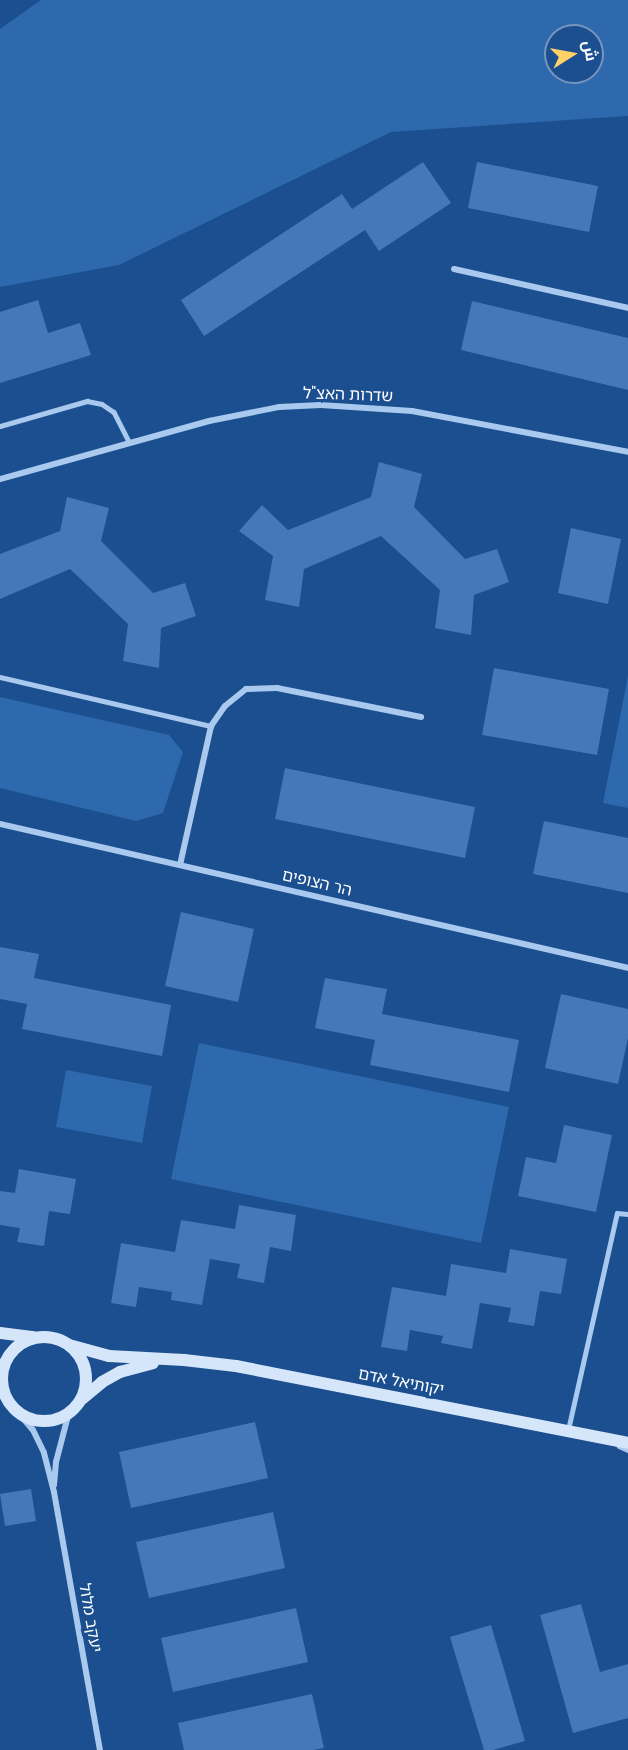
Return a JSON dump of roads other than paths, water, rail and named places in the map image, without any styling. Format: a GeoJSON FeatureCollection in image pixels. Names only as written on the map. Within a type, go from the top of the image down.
{"type":"FeatureCollection","features":[{"type":"Feature","properties":{"kind":"street"},"geometry":{"type":"LineString","coordinates":[[454,269],[628,308]]}},
{"type":"Feature","properties":{"kind":"street","name":"שדרות האצ\"ל"},"geometry":{"type":"LineString","coordinates":[[0,479],[209,421],[279,407],[336,405],[412,411],[628,452]]}},
{"type":"Feature","properties":{"kind":"street"},"geometry":{"type":"LineString","coordinates":[[180,865],[211,726],[225,706],[246,689],[277,688],[421,717]]}},
{"type":"Feature","properties":{"kind":"street","name":"הר הצופים"},"geometry":{"type":"LineString","coordinates":[[0,824],[628,968]]}},
{"type":"Feature","properties":{"kind":"street"},"geometry":{"type":"LineString","coordinates":[[0,1333],[49,1337],[69,1345],[83,1362],[86,1374],[85,1389],[79,1402],[69,1412],[53,1421],[29,1418],[16,1410],[1,1383],[8,1356],[18,1346],[35,1337]]}},
{"type":"Feature","properties":{"kind":"street","name":"יקותיאל אדם"},"geometry":{"type":"LineString","coordinates":[[69,1345],[109,1356],[236,1366],[628,1443]]}},
{"type":"Feature","properties":{"kind":"street","name":"יקותיאל אדם"},"geometry":{"type":"LineString","coordinates":[[79,1402],[102,1382],[120,1372],[167,1359]]}},
{"type":"Feature","properties":{"kind":"street","name":"יעקב מלול"},"geometry":{"type":"LineString","coordinates":[[16,1410],[33,1430],[44,1453],[54,1492],[100,1750]]}},
{"type":"Feature","properties":{"kind":"street","name":"יעקב מלול"},"geometry":{"type":"LineString","coordinates":[[54,1492],[56,1462],[69,1412]]}},
{"type":"Feature","properties":{"kind":"lane"},"geometry":{"type":"LineString","coordinates":[[0,426],[87,401],[102,404],[114,412],[129,442]]}},
{"type":"Feature","properties":{"kind":"lane"},"geometry":{"type":"LineString","coordinates":[[0,677],[211,726]]}},
{"type":"Feature","properties":{"kind":"lane"},"geometry":{"type":"LineString","coordinates":[[567,1431],[617,1212],[628,1214]]}},
{"type":"Feature","properties":{"kind":"lane"},"geometry":{"type":"LineString","coordinates":[[603,1438],[628,1450]]}}]}
